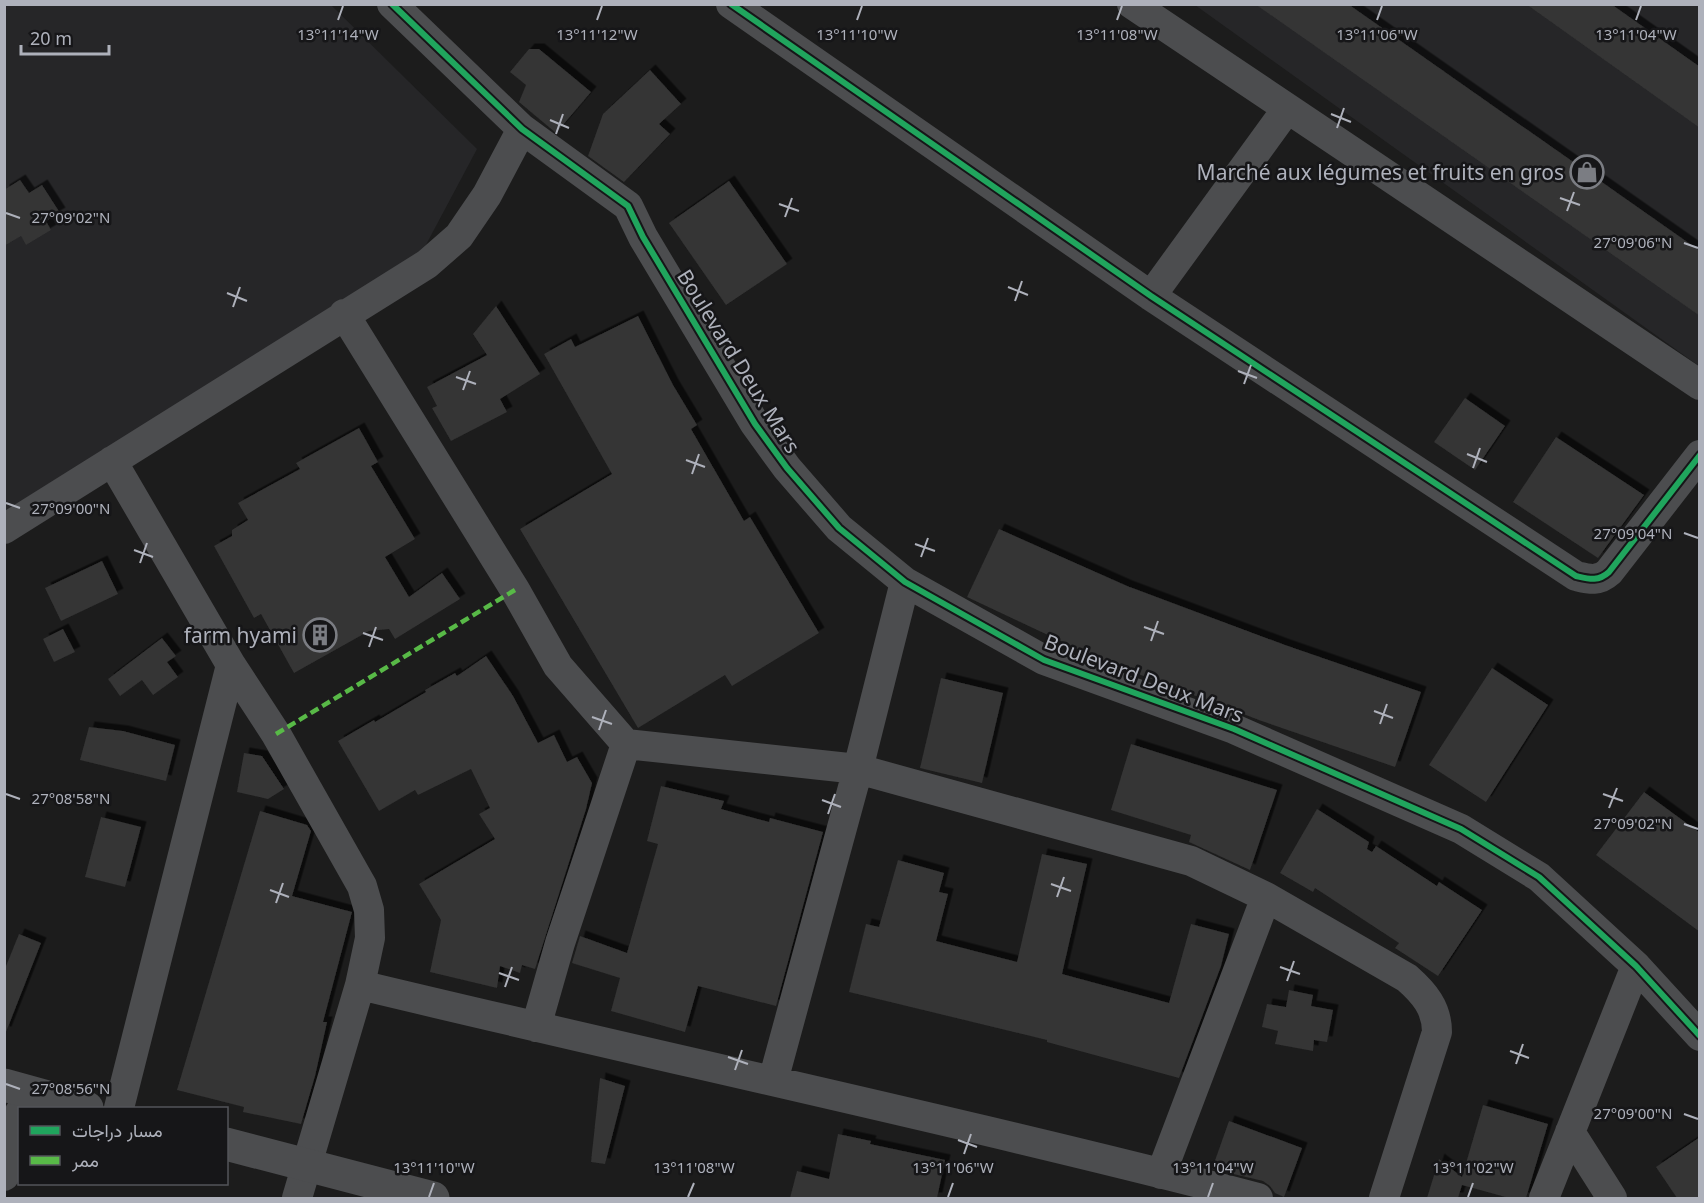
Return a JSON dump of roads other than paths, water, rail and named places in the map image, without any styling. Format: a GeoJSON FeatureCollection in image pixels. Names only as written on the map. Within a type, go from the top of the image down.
{"type":"FeatureCollection","features":[{"type":"Feature","properties":{"kind":"street","name":"Boulevard Deux Mars"},"geometry":{"type":"LineString","coordinates":[[392,4],[522,129],[628,206],[643,237],[749,414],[781,459],[838,528],[905,582],[1044,660],[1234,729],[1461,828],[1539,878],[1636,966],[1700,1036]]}},
{"type":"Feature","properties":{"kind":"street"},"geometry":{"type":"LineString","coordinates":[[731,4],[1151,296],[1576,576],[1592,580],[1603,577],[1609,572],[1700,455]]}},
{"type":"Feature","properties":{"kind":"street"},"geometry":{"type":"LineString","coordinates":[[1132,4],[1700,386]]}},
{"type":"Feature","properties":{"kind":"street"},"geometry":{"type":"LineString","coordinates":[[1151,296],[1287,109]]}},
{"type":"Feature","properties":{"kind":"street"},"geometry":{"type":"LineString","coordinates":[[4,529],[427,264],[459,236],[487,195],[522,129]]}},
{"type":"Feature","properties":{"kind":"street"},"geometry":{"type":"LineString","coordinates":[[344,314],[515,590],[558,666],[626,744],[858,769],[1191,861],[1266,897],[1407,978],[1423,992],[1437,1018],[1437,1032],[1384,1198]]}},
{"type":"Feature","properties":{"kind":"street"},"geometry":{"type":"LineString","coordinates":[[112,461],[231,665],[276,734],[362,886],[369,910],[370,938],[360,985],[297,1198]]}},
{"type":"Feature","properties":{"kind":"street"},"geometry":{"type":"LineString","coordinates":[[773,1081],[858,769],[905,582]]}},
{"type":"Feature","properties":{"kind":"street"},"geometry":{"type":"LineString","coordinates":[[119,1107],[231,665]]}},
{"type":"Feature","properties":{"kind":"street"},"geometry":{"type":"LineString","coordinates":[[536,1027],[570,910],[626,744]]}},
{"type":"Feature","properties":{"kind":"street"},"geometry":{"type":"LineString","coordinates":[[1161,1173],[1266,897]]}},
{"type":"Feature","properties":{"kind":"street"},"geometry":{"type":"LineString","coordinates":[[1544,1198],[1636,966]]}},
{"type":"Feature","properties":{"kind":"street"},"geometry":{"type":"LineString","coordinates":[[360,985],[1161,1173],[1258,1198]]}},
{"type":"Feature","properties":{"kind":"street"},"geometry":{"type":"LineString","coordinates":[[4,1176],[17,1099],[79,1107]]}},
{"type":"Feature","properties":{"kind":"street"},"geometry":{"type":"LineString","coordinates":[[1570,1132],[1612,1198]]}},
{"type":"Feature","properties":{"kind":"street"},"geometry":{"type":"LineString","coordinates":[[228,1144],[434,1198]]}},
{"type":"Feature","properties":{"kind":"place","name":"Marché aux légumes et fruits en gros"},"geometry":{"type":"Point","coordinates":[1587,172]}},
{"type":"Feature","properties":{"kind":"place","name":"farm hyami"},"geometry":{"type":"Point","coordinates":[320,635]}}]}
